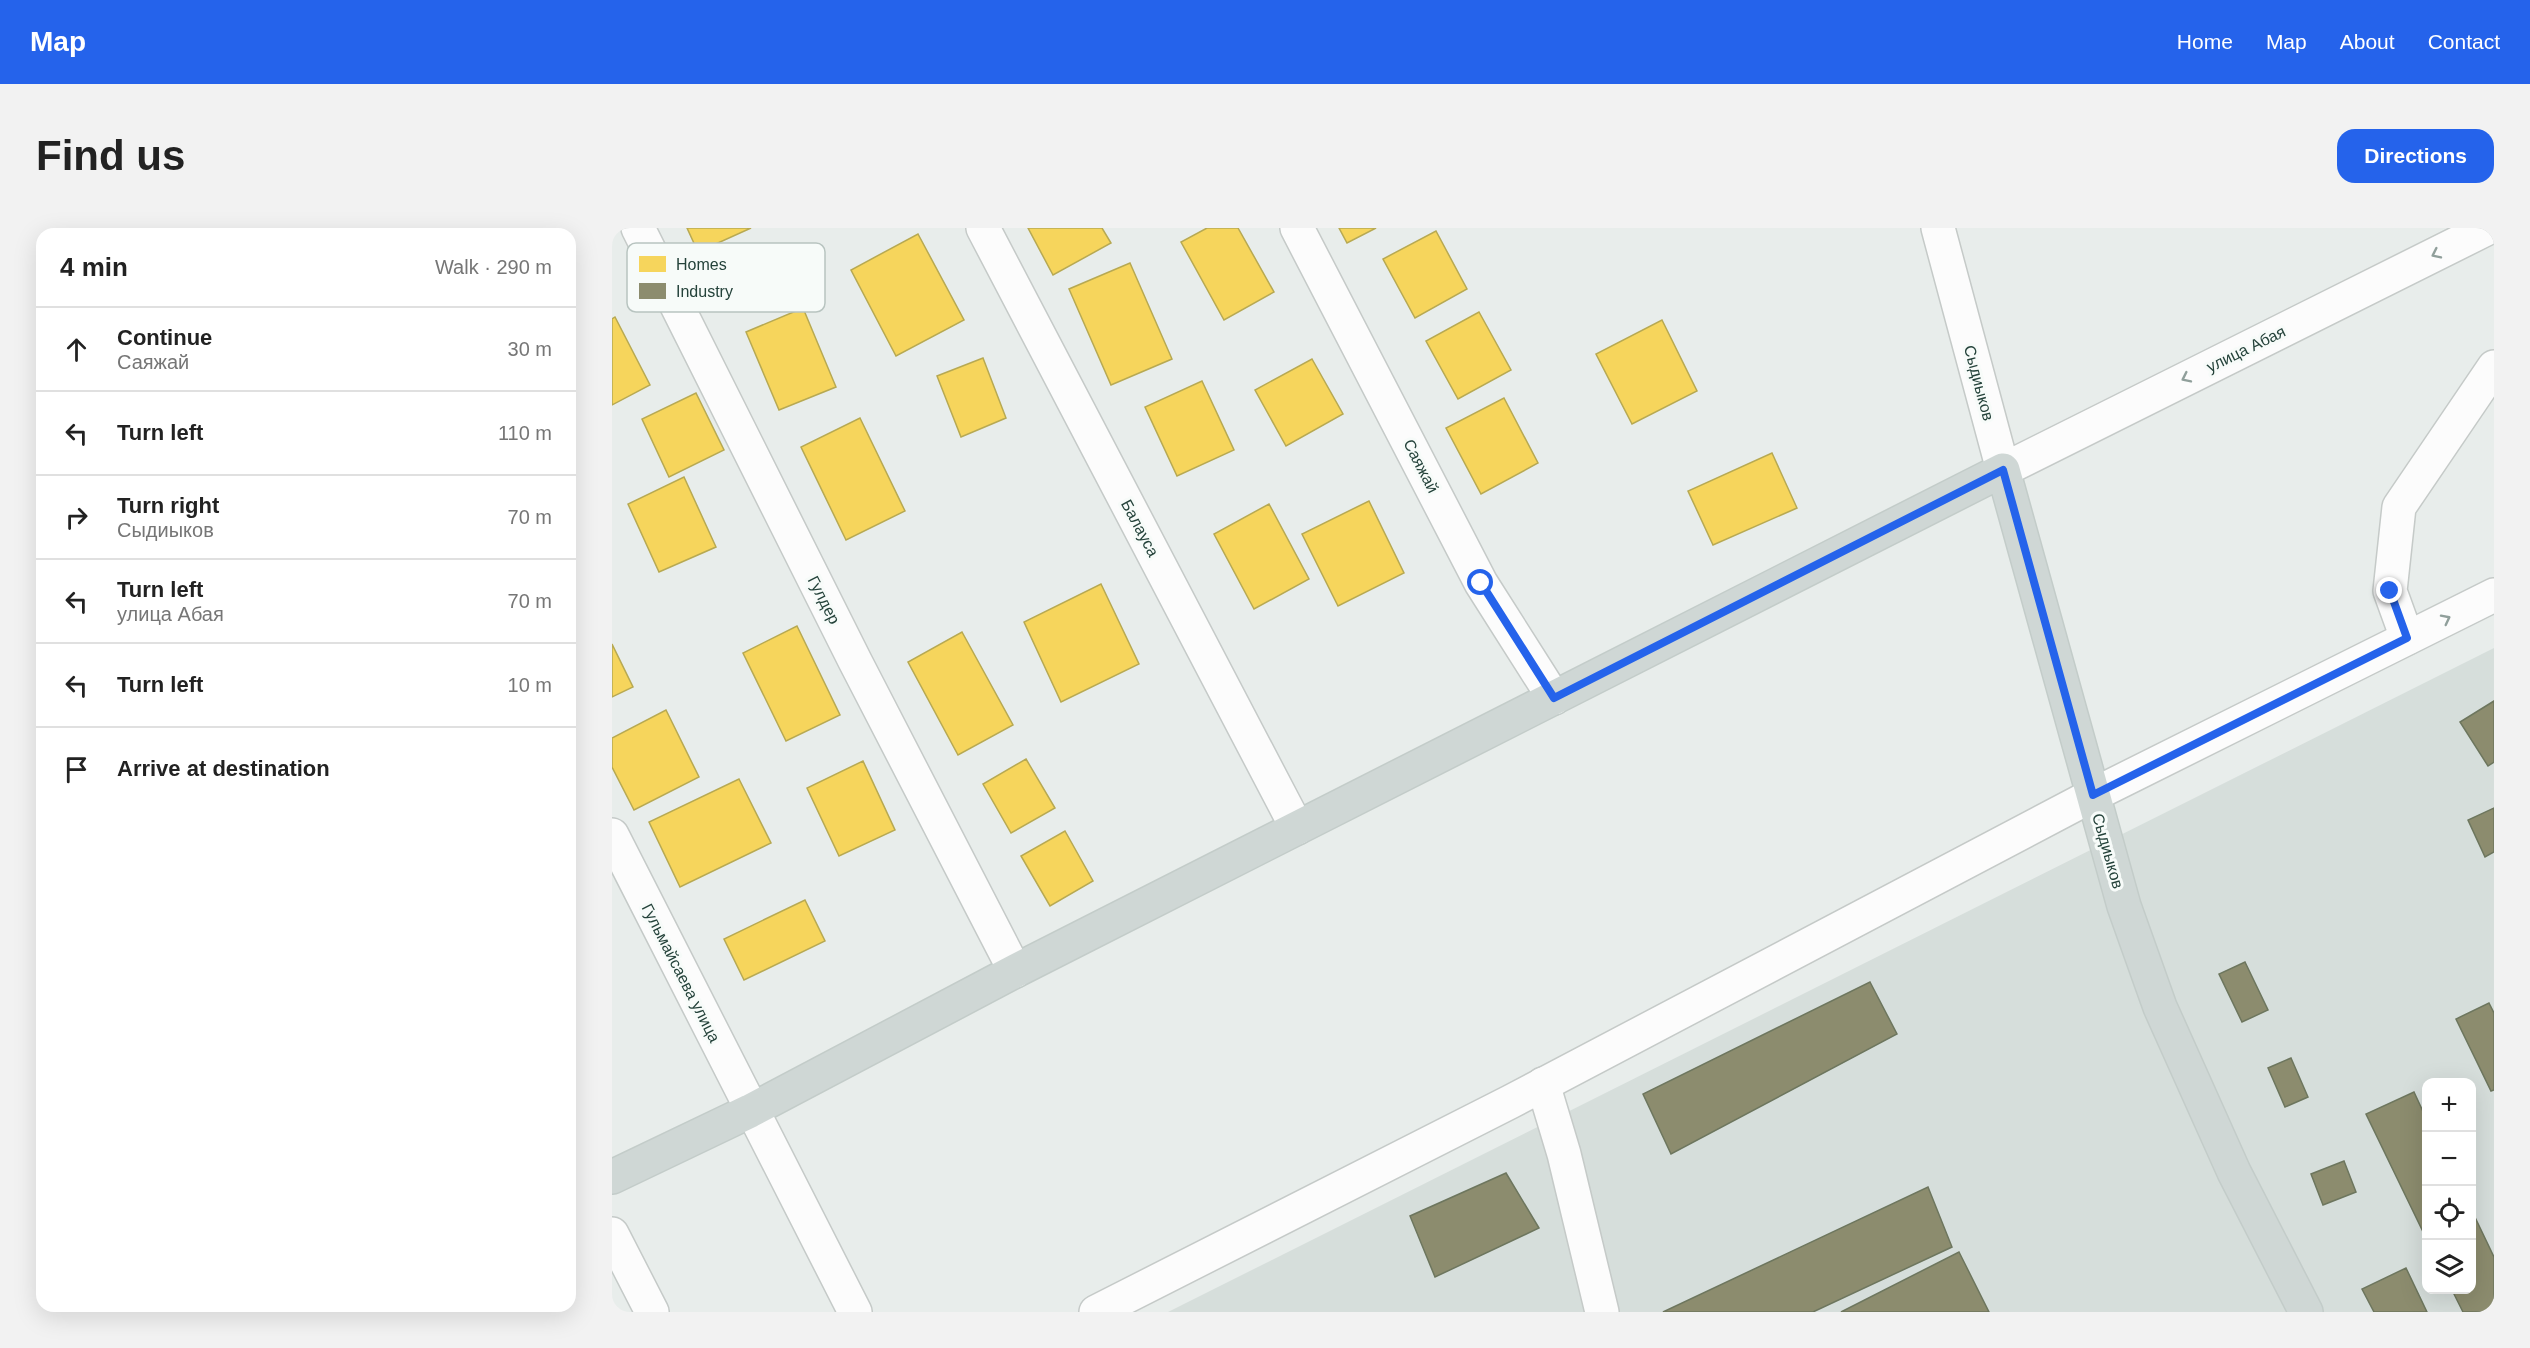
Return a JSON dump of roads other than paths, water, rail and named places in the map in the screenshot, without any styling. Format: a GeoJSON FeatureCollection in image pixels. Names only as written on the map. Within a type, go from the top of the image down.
{"type":"FeatureCollection","features":[{"type":"Feature","properties":{"kind":"main road"},"geometry":{"type":"LineString","coordinates":[[612,1176],[750,1111],[1015,971],[2003,470]]}},
{"type":"Feature","properties":{"kind":"main road","name":"Сыдиыков"},"geometry":{"type":"LineString","coordinates":[[2003,470],[2124,906],[2160,1007],[2234,1172],[2306,1312]]}},
{"type":"Feature","properties":{"kind":"street","name":"Гулдер"},"geometry":{"type":"LineString","coordinates":[[638,228],[646,243]]}},
{"type":"Feature","properties":{"kind":"street","name":"Балауса"},"geometry":{"type":"LineString","coordinates":[[983,228],[1298,828]]}},
{"type":"Feature","properties":{"kind":"street","name":"Саяжай"},"geometry":{"type":"LineString","coordinates":[[1297,228],[1481,583],[1554,698]]}},
{"type":"Feature","properties":{"kind":"street","name":"Сыдиыков"},"geometry":{"type":"LineString","coordinates":[[1938,228],[2003,470]]}},
{"type":"Feature","properties":{"kind":"street","name":"улица Абая"},"geometry":{"type":"LineString","coordinates":[[2003,470],[2488,228]]}},
{"type":"Feature","properties":{"kind":"street","name":"Гулдер"},"geometry":{"type":"LineString","coordinates":[[680,312],[855,661],[1015,971]]}},
{"type":"Feature","properties":{"kind":"street"},"geometry":{"type":"LineString","coordinates":[[2407,638],[2390,591],[2399,507],[2494,367]]}},
{"type":"Feature","properties":{"kind":"street"},"geometry":{"type":"LineString","coordinates":[[1096,1312],[1543,1084],[2093,795],[2494,595]]}},
{"type":"Feature","properties":{"kind":"street","name":"Гульмайсаева улица"},"geometry":{"type":"LineString","coordinates":[[612,835],[750,1111],[855,1312]]}},
{"type":"Feature","properties":{"kind":"street"},"geometry":{"type":"LineString","coordinates":[[1543,1084],[1564,1154],[1602,1312]]}},
{"type":"Feature","properties":{"kind":"street"},"geometry":{"type":"LineString","coordinates":[[612,1234],[652,1312]]}}]}
